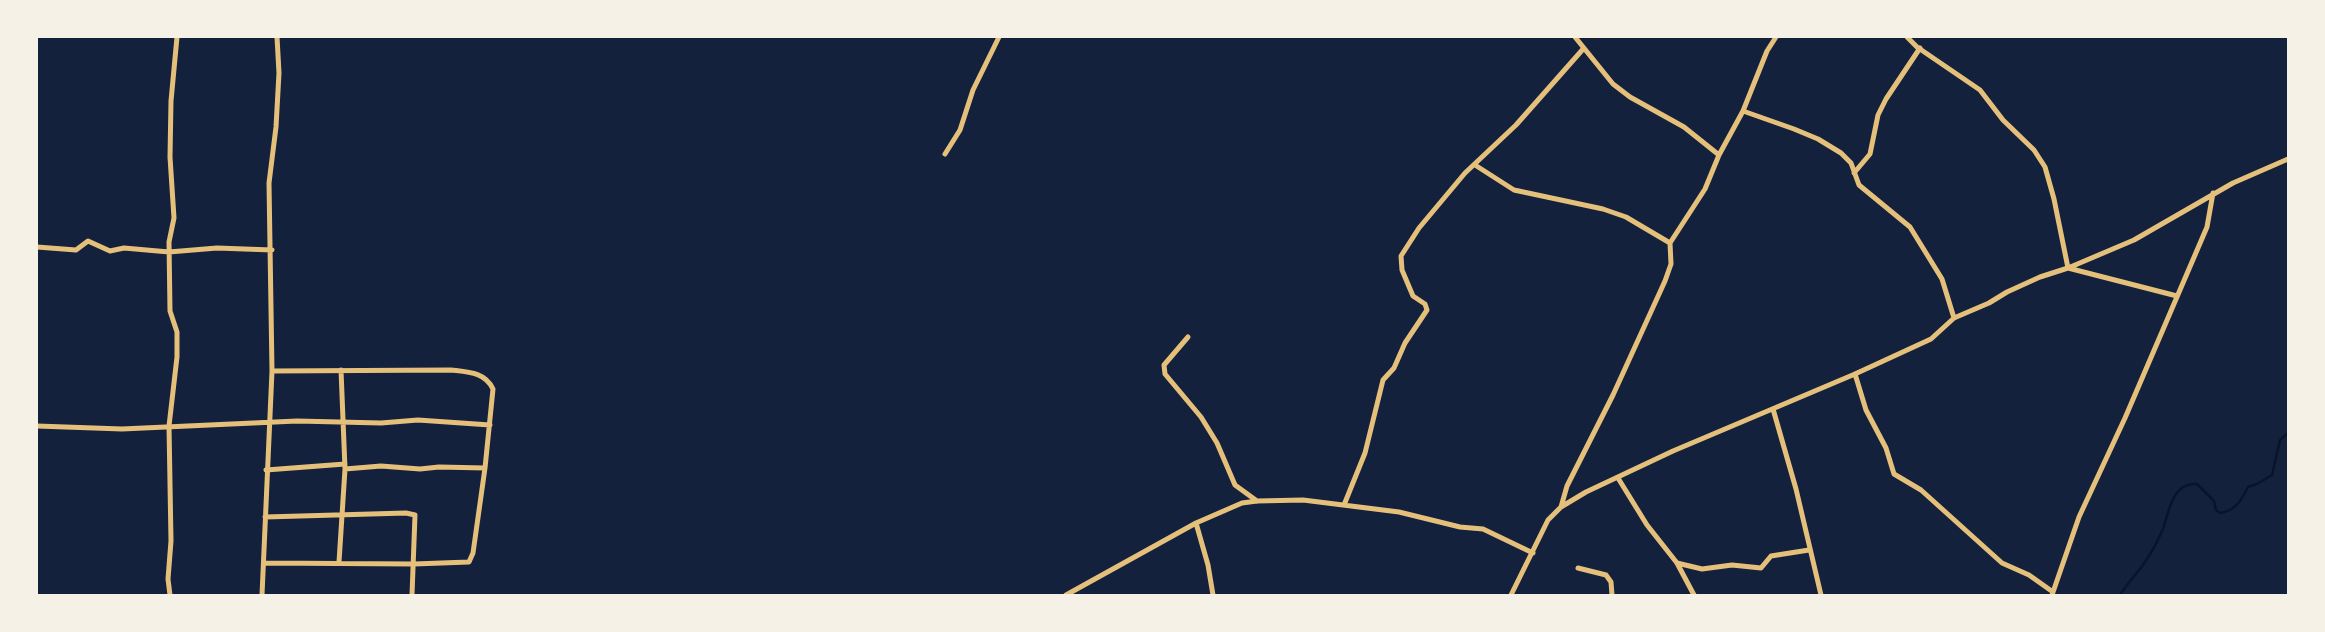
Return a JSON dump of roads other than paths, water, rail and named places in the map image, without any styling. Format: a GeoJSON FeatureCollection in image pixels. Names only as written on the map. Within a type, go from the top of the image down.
{"type":"FeatureCollection","features":[{"type":"Feature","properties":{"kind":"street"},"geometry":{"type":"LineString","coordinates":[[170,595],[169,426],[177,357],[177,332],[170,311],[169,252],[174,218],[170,157],[171,101],[177,37]]}},
{"type":"Feature","properties":{"kind":"street"},"geometry":{"type":"LineString","coordinates":[[262,595],[272,370],[269,183],[279,73],[277,37]]}},
{"type":"Feature","properties":{"kind":"street"},"geometry":{"type":"LineString","coordinates":[[945,153],[960,130],[974,90],[999,37]]}},
{"type":"Feature","properties":{"kind":"street"},"geometry":{"type":"LineString","coordinates":[[1575,37],[1613,84],[1630,97],[1684,127],[1719,155]]}},
{"type":"Feature","properties":{"kind":"street"},"geometry":{"type":"LineString","coordinates":[[1561,507],[1567,486],[1613,395],[1665,281],[1671,264],[1670,243],[1705,189],[1719,155],[1743,111],[1767,51],[1776,37]]}},
{"type":"Feature","properties":{"kind":"street"},"geometry":{"type":"LineString","coordinates":[[1907,37],[1980,90],[2003,120],[2034,150],[2045,167],[2068,268]]}},
{"type":"Feature","properties":{"kind":"street"},"geometry":{"type":"LineString","coordinates":[[1344,505],[1365,453],[1383,380],[1394,368],[1405,343],[1427,310],[1425,304],[1413,296],[1402,270],[1401,256],[1419,228],[1465,173],[1516,125],[1584,48]]}},
{"type":"Feature","properties":{"kind":"street"},"geometry":{"type":"LineString","coordinates":[[1854,173],[1870,153],[1878,115],[1886,99],[1920,48]]}},
{"type":"Feature","properties":{"kind":"street"},"geometry":{"type":"LineString","coordinates":[[1743,111],[1818,139],[1841,153],[1851,163],[1859,185],[1910,227],[1942,279],[1954,318]]}},
{"type":"Feature","properties":{"kind":"street"},"geometry":{"type":"LineString","coordinates":[[1511,595],[1548,520],[1561,507],[1696,440],[1773,410],[1931,339],[1954,318],[2040,277],[2134,240],[2213,193],[2288,159]]}},
{"type":"Feature","properties":{"kind":"street"},"geometry":{"type":"LineString","coordinates":[[1475,165],[1514,190],[1626,216],[1670,243]]}},
{"type":"Feature","properties":{"kind":"street"},"geometry":{"type":"LineString","coordinates":[[1855,374],[1866,410],[1886,449],[1894,474],[1921,490],[2001,563],[2029,575],[2053,593],[2079,517],[2125,418],[2207,227],[2213,193]]}},
{"type":"Feature","properties":{"kind":"street"},"geometry":{"type":"LineString","coordinates":[[37,247],[76,250],[88,241],[110,251],[136,248],[169,252],[217,248],[272,250]]}},
{"type":"Feature","properties":{"kind":"street"},"geometry":{"type":"LineString","coordinates":[[2068,268],[2178,296]]}},
{"type":"Feature","properties":{"kind":"street"},"geometry":{"type":"LineString","coordinates":[[1188,337],[1164,365],[1165,374],[1201,417],[1217,443],[1235,485],[1257,501]]}},
{"type":"Feature","properties":{"kind":"street"},"geometry":{"type":"LineString","coordinates":[[264,563],[469,562],[473,553],[485,468],[493,389],[489,381],[475,372],[272,370]]}},
{"type":"Feature","properties":{"kind":"street"},"geometry":{"type":"LineString","coordinates":[[339,562],[345,466],[341,370]]}},
{"type":"Feature","properties":{"kind":"street"},"geometry":{"type":"LineString","coordinates":[[1773,410],[1797,489],[1821,595]]}},
{"type":"Feature","properties":{"kind":"street"},"geometry":{"type":"LineString","coordinates":[[37,426],[122,429],[418,421],[490,425]]}},
{"type":"Feature","properties":{"kind":"street"},"geometry":{"type":"LineString","coordinates":[[266,470],[345,466],[485,468]]}},
{"type":"Feature","properties":{"kind":"street"},"geometry":{"type":"LineString","coordinates":[[1618,478],[1647,525],[1677,563],[1694,595]]}},
{"type":"Feature","properties":{"kind":"street"},"geometry":{"type":"LineString","coordinates":[[1066,595],[1196,523],[1242,503],[1257,501],[1303,500],[1399,512],[1460,527],[1483,529],[1533,553]]}},
{"type":"Feature","properties":{"kind":"street"},"geometry":{"type":"LineString","coordinates":[[265,517],[406,513],[415,515],[412,595]]}},
{"type":"Feature","properties":{"kind":"street"},"geometry":{"type":"LineString","coordinates":[[1196,523],[1213,595]]}},
{"type":"Feature","properties":{"kind":"street"},"geometry":{"type":"LineString","coordinates":[[1677,563],[1702,569],[1732,565],[1761,568],[1771,556],[1809,550]]}},
{"type":"Feature","properties":{"kind":"street"},"geometry":{"type":"LineString","coordinates":[[1578,568],[1606,575],[1611,582],[1612,595]]}},
{"type":"Feature","properties":{"kind":"waterway"},"geometry":{"type":"LineString","coordinates":[[2120,595],[2151,552],[2163,529],[2173,499],[2182,488],[2197,484],[2214,501],[2216,510],[2220,513],[2230,510],[2241,500],[2248,487],[2272,475],[2280,440],[2288,433]]}}]}
